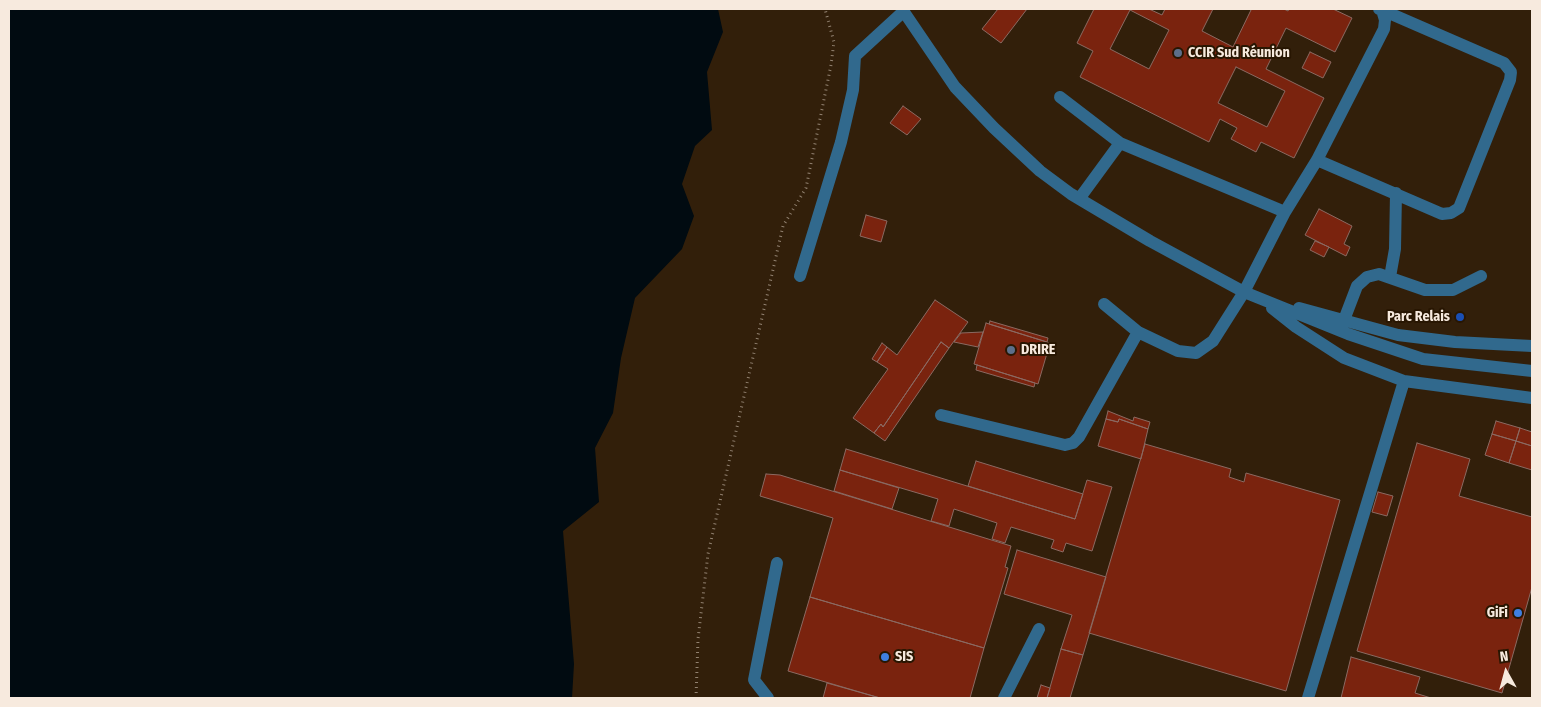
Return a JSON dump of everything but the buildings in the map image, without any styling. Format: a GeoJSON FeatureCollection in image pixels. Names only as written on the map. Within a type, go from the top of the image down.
{"type":"FeatureCollection","features":[{"type":"Feature","properties":{"kind":"street"},"geometry":{"type":"LineString","coordinates":[[800,276],[841,142],[853,90],[855,56],[903,10],[955,87],[994,128],[1040,171],[1079,200],[1150,241],[1244,292],[1348,334],[1423,359],[1532,371]]}},
{"type":"Feature","properties":{"kind":"street"},"geometry":{"type":"LineString","coordinates":[[1104,304],[1138,332],[1178,351],[1196,353],[1213,341],[1244,292],[1285,212],[1317,160],[1384,29],[1386,20],[1381,10]]}},
{"type":"Feature","properties":{"kind":"street"},"geometry":{"type":"LineString","coordinates":[[1317,160],[1442,214],[1451,213],[1459,208],[1510,80],[1511,72],[1504,63],[1381,10]]}},
{"type":"Feature","properties":{"kind":"street"},"geometry":{"type":"LineString","coordinates":[[1060,97],[1120,143],[1285,212]]}},
{"type":"Feature","properties":{"kind":"street"},"geometry":{"type":"LineString","coordinates":[[1079,200],[1120,143]]}},
{"type":"Feature","properties":{"kind":"street"},"geometry":{"type":"LineString","coordinates":[[1390,278],[1394,249],[1396,194]]}},
{"type":"Feature","properties":{"kind":"street"},"geometry":{"type":"LineString","coordinates":[[1344,320],[1357,286],[1368,276],[1378,274],[1425,290],[1453,290],[1481,276]]}},
{"type":"Feature","properties":{"kind":"street"},"geometry":{"type":"LineString","coordinates":[[1260,299],[1306,309],[1398,335],[1455,342],[1532,346]]}},
{"type":"Feature","properties":{"kind":"street"},"geometry":{"type":"LineString","coordinates":[[1260,299],[1296,327],[1344,358],[1404,381],[1532,398]]}},
{"type":"Feature","properties":{"kind":"street"},"geometry":{"type":"LineString","coordinates":[[940,415],[1065,445],[1073,443],[1079,437],[1138,332]]}},
{"type":"Feature","properties":{"kind":"street"},"geometry":{"type":"LineString","coordinates":[[1308,698],[1404,381]]}},
{"type":"Feature","properties":{"kind":"street"},"geometry":{"type":"LineString","coordinates":[[768,698],[754,680],[777,563]]}},
{"type":"Feature","properties":{"kind":"street"},"geometry":{"type":"LineString","coordinates":[[1004,698],[1039,630]]}},
{"type":"Feature","properties":{"kind":"path"},"geometry":{"type":"LineString","coordinates":[[696,698],[698,638],[708,554],[783,226],[806,188],[831,65],[834,42],[825,9]]}},
{"type":"Feature","properties":{"kind":"shaded area"},"geometry":{"type":"Polygon","coordinates":[[[9,9],[718,9],[723,32],[707,72],[712,130],[695,146],[682,184],[694,216],[682,249],[635,298],[621,358],[613,413],[595,448],[599,502],[563,531],[574,664],[572,698],[9,698],[9,9]]]}},
{"type":"Feature","properties":{"kind":"place","name":"CCIR Sud Réunion"},"geometry":{"type":"Point","coordinates":[1178,53]}},
{"type":"Feature","properties":{"kind":"place","name":"Parc Relais"},"geometry":{"type":"Point","coordinates":[1460,317]}},
{"type":"Feature","properties":{"kind":"place","name":"DRIRE"},"geometry":{"type":"Point","coordinates":[1011,350]}},
{"type":"Feature","properties":{"kind":"place","name":"GiFi"},"geometry":{"type":"Point","coordinates":[1518,613]}},
{"type":"Feature","properties":{"kind":"place","name":"SIS"},"geometry":{"type":"Point","coordinates":[885,657]}}]}
